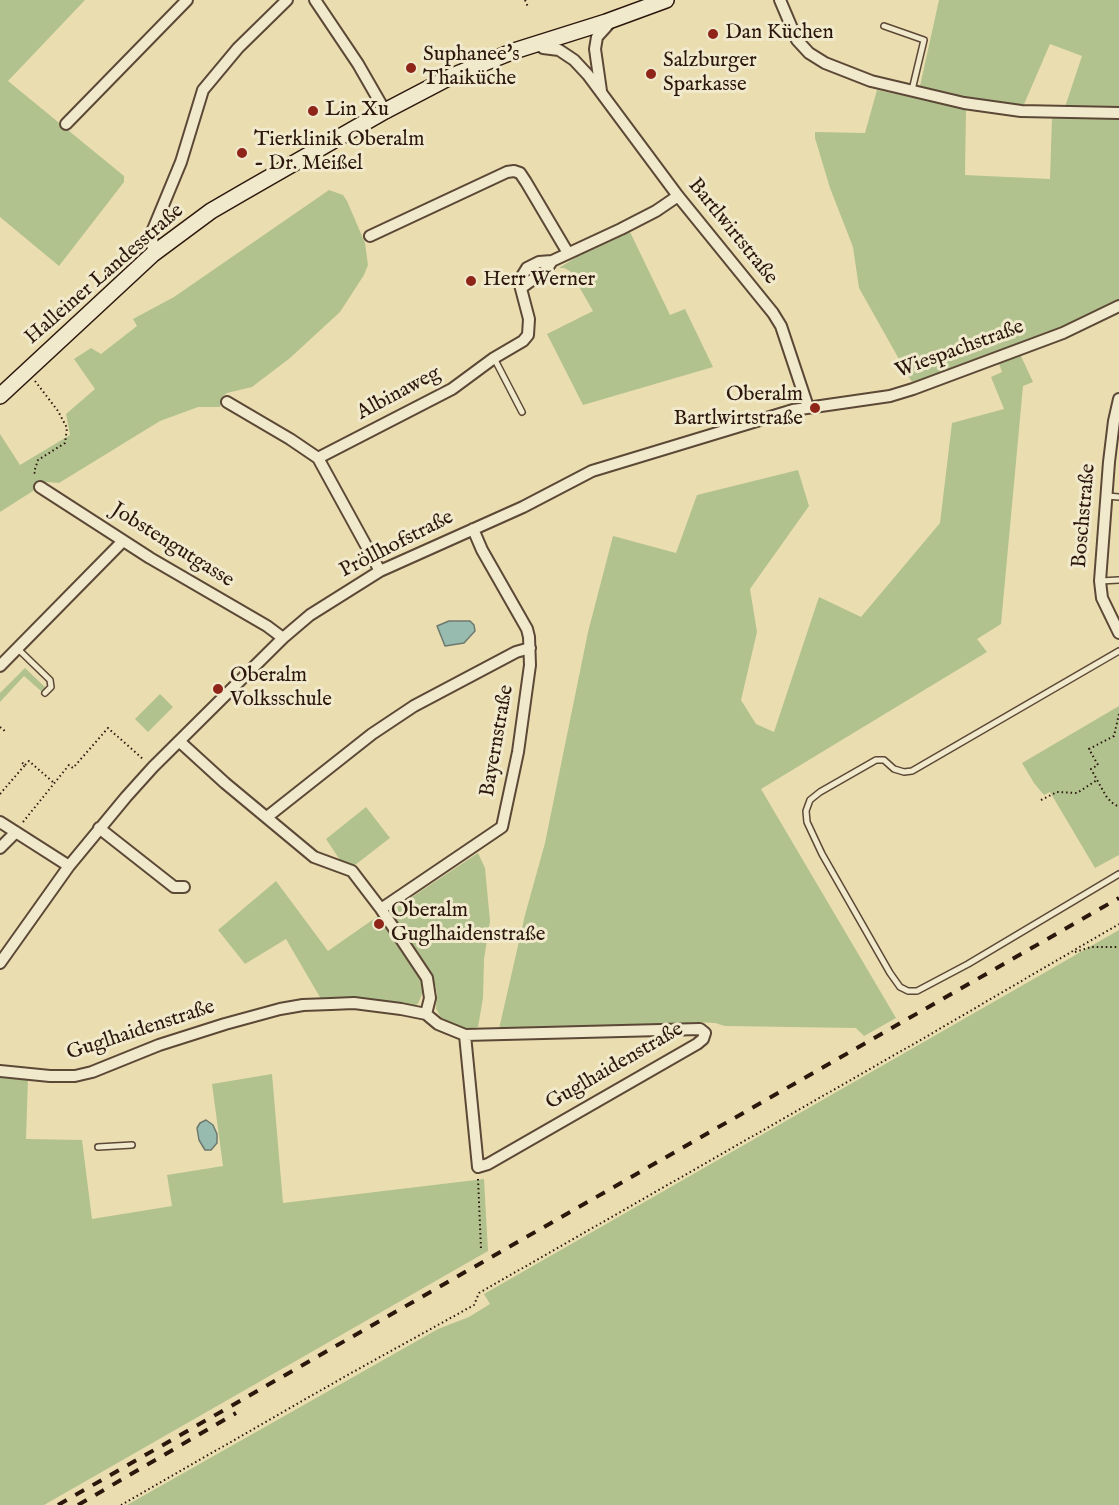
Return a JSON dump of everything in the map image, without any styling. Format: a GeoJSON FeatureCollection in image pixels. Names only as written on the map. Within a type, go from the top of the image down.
{"type":"FeatureCollection","features":[{"type":"Feature","properties":{"kind":"main road","name":"Halleiner Landesstraße"},"geometry":{"type":"LineString","coordinates":[[0,396],[153,254],[211,211],[385,111],[452,76],[487,61],[666,0]]}},
{"type":"Feature","properties":{"kind":"street"},"geometry":{"type":"LineString","coordinates":[[66,124],[187,0]]}},
{"type":"Feature","properties":{"kind":"street"},"geometry":{"type":"LineString","coordinates":[[153,254],[152,232],[181,162],[203,90],[238,48],[287,0]]}},
{"type":"Feature","properties":{"kind":"street"},"geometry":{"type":"LineString","coordinates":[[315,0],[358,64],[385,111]]}},
{"type":"Feature","properties":{"kind":"street"},"geometry":{"type":"LineString","coordinates":[[780,0],[796,40],[808,53],[825,63],[871,81],[964,103],[1021,111],[1119,113]]}},
{"type":"Feature","properties":{"kind":"street","name":"Bartlwirtstraße"},"geometry":{"type":"LineString","coordinates":[[602,95],[595,49],[597,37],[607,26],[606,22]]}},
{"type":"Feature","properties":{"kind":"street","name":"Bartlwirtstraße"},"geometry":{"type":"LineString","coordinates":[[542,43],[543,48],[559,50],[574,60],[781,326],[808,407]]}},
{"type":"Feature","properties":{"kind":"street"},"geometry":{"type":"LineString","coordinates":[[370,236],[513,171],[520,173],[568,253]]}},
{"type":"Feature","properties":{"kind":"street","name":"Albinaweg"},"geometry":{"type":"LineString","coordinates":[[318,458],[452,389],[528,335],[529,319],[521,288],[546,270],[552,261],[656,211],[678,196]]}},
{"type":"Feature","properties":{"kind":"street","name":"Wiespachstraße"},"geometry":{"type":"LineString","coordinates":[[808,407],[859,401],[913,390],[1063,333],[1119,306]]}},
{"type":"Feature","properties":{"kind":"street","name":"Boschstraße"},"geometry":{"type":"LineString","coordinates":[[1119,399],[1114,421],[1100,581],[1102,598],[1119,633]]}},
{"type":"Feature","properties":{"kind":"street"},"geometry":{"type":"LineString","coordinates":[[227,402],[318,458],[380,571]]}},
{"type":"Feature","properties":{"kind":"street","name":"Pröllhofstraße"},"geometry":{"type":"LineString","coordinates":[[0,963],[69,866],[153,767],[283,638],[310,615],[380,571],[523,507],[592,471],[808,407]]}},
{"type":"Feature","properties":{"kind":"street","name":"Jobstengutgasse"},"geometry":{"type":"LineString","coordinates":[[40,487],[123,541],[267,626],[283,638]]}},
{"type":"Feature","properties":{"kind":"street","name":"Bayernstraße"},"geometry":{"type":"LineString","coordinates":[[381,909],[502,827],[518,752],[530,665],[530,648],[526,629],[482,550],[473,529]]}},
{"type":"Feature","properties":{"kind":"street"},"geometry":{"type":"LineString","coordinates":[[0,666],[123,541]]}},
{"type":"Feature","properties":{"kind":"street"},"geometry":{"type":"LineString","coordinates":[[267,817],[372,734],[414,706],[516,652],[530,648]]}},
{"type":"Feature","properties":{"kind":"street"},"geometry":{"type":"LineString","coordinates":[[179,741],[225,783],[315,857],[352,871],[428,978],[430,998],[426,1014]]}},
{"type":"Feature","properties":{"kind":"street"},"geometry":{"type":"LineString","coordinates":[[0,822],[69,866]]}},
{"type":"Feature","properties":{"kind":"street"},"geometry":{"type":"LineString","coordinates":[[99,828],[174,887],[184,887]]}},
{"type":"Feature","properties":{"kind":"street"},"geometry":{"type":"LineString","coordinates":[[0,848],[16,832]]}},
{"type":"Feature","properties":{"kind":"street","name":"Guglhaidenstraße"},"geometry":{"type":"LineString","coordinates":[[0,1071],[75,1076],[92,1072],[188,1035],[260,1014],[303,1005],[354,1004],[401,1009],[426,1014],[438,1024],[465,1035],[700,1029],[705,1033],[703,1039],[696,1044],[488,1164],[478,1167]]}},
{"type":"Feature","properties":{"kind":"street"},"geometry":{"type":"LineString","coordinates":[[465,1035],[478,1167]]}},
{"type":"Feature","properties":{"kind":"lane"},"geometry":{"type":"LineString","coordinates":[[884,26],[924,40],[912,92]]}},
{"type":"Feature","properties":{"kind":"lane"},"geometry":{"type":"LineString","coordinates":[[494,358],[522,412]]}},
{"type":"Feature","properties":{"kind":"lane"},"geometry":{"type":"LineString","coordinates":[[1107,496],[1119,497]]}},
{"type":"Feature","properties":{"kind":"lane"},"geometry":{"type":"LineString","coordinates":[[1100,581],[1119,580]]}},
{"type":"Feature","properties":{"kind":"lane"},"geometry":{"type":"LineString","coordinates":[[18,649],[50,680],[51,687],[45,693]]}},
{"type":"Feature","properties":{"kind":"lane"},"geometry":{"type":"LineString","coordinates":[[1119,651],[912,771],[904,772],[894,769],[884,760],[876,760],[820,792],[810,800],[806,811],[807,822],[822,854],[890,973],[900,987],[908,991],[917,991],[968,964],[1119,874]]}},
{"type":"Feature","properties":{"kind":"lane"},"geometry":{"type":"LineString","coordinates":[[98,1147],[132,1145]]}},
{"type":"Feature","properties":{"kind":"path"},"geometry":{"type":"LineString","coordinates":[[525,0],[528,7]]}},
{"type":"Feature","properties":{"kind":"path"},"geometry":{"type":"LineString","coordinates":[[28,371],[58,411],[67,428],[65,443],[39,460],[34,472],[40,487]]}},
{"type":"Feature","properties":{"kind":"path"},"geometry":{"type":"LineString","coordinates":[[1119,714],[1114,736],[1089,749],[1098,765],[1091,769],[1111,802],[1119,807]]}},
{"type":"Feature","properties":{"kind":"path"},"geometry":{"type":"LineString","coordinates":[[0,727],[6,732]]}},
{"type":"Feature","properties":{"kind":"path"},"geometry":{"type":"LineString","coordinates":[[16,832],[69,765],[73,768],[108,728],[153,767]]}},
{"type":"Feature","properties":{"kind":"path"},"geometry":{"type":"LineString","coordinates":[[20,761],[25,765]]}},
{"type":"Feature","properties":{"kind":"path"},"geometry":{"type":"LineString","coordinates":[[0,794],[29,761],[54,783]]}},
{"type":"Feature","properties":{"kind":"path"},"geometry":{"type":"LineString","coordinates":[[1041,800],[1058,792],[1077,793],[1097,780]]}},
{"type":"Feature","properties":{"kind":"path"},"geometry":{"type":"LineString","coordinates":[[120,1505],[474,1305],[479,1293],[1119,924]]}},
{"type":"Feature","properties":{"kind":"path"},"geometry":{"type":"LineString","coordinates":[[1065,956],[1091,946],[1119,947]]}},
{"type":"Feature","properties":{"kind":"path"},"geometry":{"type":"LineString","coordinates":[[478,1167],[481,1249]]}},
{"type":"Feature","properties":{"kind":"green space"},"geometry":{"type":"Polygon","coordinates":[[[0,0],[85,0],[8,81],[124,176],[124,182],[59,266],[0,217],[0,0]]]}},
{"type":"Feature","properties":{"kind":"green space"},"geometry":{"type":"Polygon","coordinates":[[[939,0],[1119,0],[1119,110],[1064,110],[1082,56],[1050,44],[1022,109],[921,89],[939,0]]]}},
{"type":"Feature","properties":{"kind":"green space"},"geometry":{"type":"Polygon","coordinates":[[[877,90],[966,108],[965,175],[1050,179],[1052,117],[1119,117],[1119,300],[1056,331],[913,384],[859,288],[853,247],[830,188],[815,138],[815,132],[865,133],[877,90]]]}},
{"type":"Feature","properties":{"kind":"green space"},"geometry":{"type":"Polygon","coordinates":[[[329,190],[343,195],[347,201],[365,243],[368,265],[340,312],[290,358],[252,387],[227,393],[222,397],[220,407],[198,407],[160,421],[59,483],[47,482],[0,512],[0,434],[20,465],[70,435],[66,414],[95,389],[74,359],[91,348],[101,354],[137,326],[133,319],[174,297],[329,190]]]}},
{"type":"Feature","properties":{"kind":"green space"},"geometry":{"type":"Polygon","coordinates":[[[630,232],[670,315],[685,309],[713,367],[583,405],[547,334],[593,311],[570,271],[559,268],[578,256],[630,232]]]}},
{"type":"Feature","properties":{"kind":"green space"},"geometry":{"type":"Polygon","coordinates":[[[1020,354],[1033,382],[1023,386],[1001,624],[977,639],[987,652],[761,789],[896,1018],[864,1036],[856,1028],[725,1026],[696,1022],[639,1028],[499,1029],[525,915],[545,843],[588,632],[613,536],[676,553],[697,495],[798,470],[809,506],[750,589],[757,632],[741,700],[756,724],[774,732],[819,597],[861,617],[940,523],[952,423],[1004,409],[991,377],[1002,372],[998,361],[1020,354]]]}},
{"type":"Feature","properties":{"kind":"green space"},"geometry":{"type":"Polygon","coordinates":[[[25,668],[46,688],[42,692],[24,676],[0,702],[0,693],[25,668]]]}},
{"type":"Feature","properties":{"kind":"green space"},"geometry":{"type":"Polygon","coordinates":[[[160,694],[173,707],[148,732],[135,719],[160,694]]]}},
{"type":"Feature","properties":{"kind":"green space"},"geometry":{"type":"Polygon","coordinates":[[[1119,706],[1119,855],[1095,868],[1050,792],[1044,795],[1022,763],[1119,706]]]}},
{"type":"Feature","properties":{"kind":"green space"},"geometry":{"type":"Polygon","coordinates":[[[366,807],[390,838],[355,865],[340,860],[326,839],[366,807]]]}},
{"type":"Feature","properties":{"kind":"green space"},"geometry":{"type":"Polygon","coordinates":[[[478,853],[485,868],[490,921],[478,1027],[464,1030],[443,1021],[436,1009],[437,993],[434,981],[393,917],[393,910],[478,853]]]}},
{"type":"Feature","properties":{"kind":"green space"},"geometry":{"type":"Polygon","coordinates":[[[276,881],[328,951],[378,916],[421,981],[424,989],[418,1004],[411,1006],[321,999],[286,939],[245,964],[218,930],[276,881]]]}},
{"type":"Feature","properties":{"kind":"green space"},"geometry":{"type":"Polygon","coordinates":[[[1119,930],[1119,1505],[127,1505],[438,1329],[469,1317],[490,1304],[484,1294],[1119,930]]]}},
{"type":"Feature","properties":{"kind":"green space"},"geometry":{"type":"Polygon","coordinates":[[[272,1074],[283,1203],[484,1179],[488,1251],[44,1505],[0,1505],[0,1076],[28,1078],[26,1139],[82,1140],[92,1219],[172,1206],[167,1175],[223,1166],[212,1084],[272,1074]]]}},
{"type":"Feature","properties":{"kind":"water"},"geometry":{"type":"Polygon","coordinates":[[[449,621],[470,621],[475,631],[464,643],[445,646],[437,626],[449,621]]]}},
{"type":"Feature","properties":{"kind":"water"},"geometry":{"type":"Polygon","coordinates":[[[206,1120],[213,1125],[217,1134],[217,1143],[211,1150],[205,1150],[199,1140],[197,1128],[206,1120]]]}},
{"type":"Feature","properties":{"kind":"railway"},"geometry":{"type":"LineString","coordinates":[[58,1505],[1119,898]]}},
{"type":"Feature","properties":{"kind":"railway"},"geometry":{"type":"LineString","coordinates":[[78,1505],[236,1413]]}},
{"type":"Feature","properties":{"kind":"place","name":"Dan Küchen"},"geometry":{"type":"Point","coordinates":[713,34]}},
{"type":"Feature","properties":{"kind":"place","name":"Suphanee's Thaiküche"},"geometry":{"type":"Point","coordinates":[411,68]}},
{"type":"Feature","properties":{"kind":"place","name":"Salzburger Sparkasse"},"geometry":{"type":"Point","coordinates":[651,74]}},
{"type":"Feature","properties":{"kind":"place","name":"Lin Xu"},"geometry":{"type":"Point","coordinates":[313,111]}},
{"type":"Feature","properties":{"kind":"place","name":"Tierklinik Oberalm - Dr. Meißel"},"geometry":{"type":"Point","coordinates":[242,153]}},
{"type":"Feature","properties":{"kind":"place","name":"Herr Werner"},"geometry":{"type":"Point","coordinates":[471,281]}},
{"type":"Feature","properties":{"kind":"place","name":"Oberalm Bartlwirtstraße"},"geometry":{"type":"Point","coordinates":[815,408]}},
{"type":"Feature","properties":{"kind":"place","name":"Oberalm Volksschule"},"geometry":{"type":"Point","coordinates":[218,689]}},
{"type":"Feature","properties":{"kind":"place","name":"Oberalm Guglhaidenstraße"},"geometry":{"type":"Point","coordinates":[379,924]}}]}
